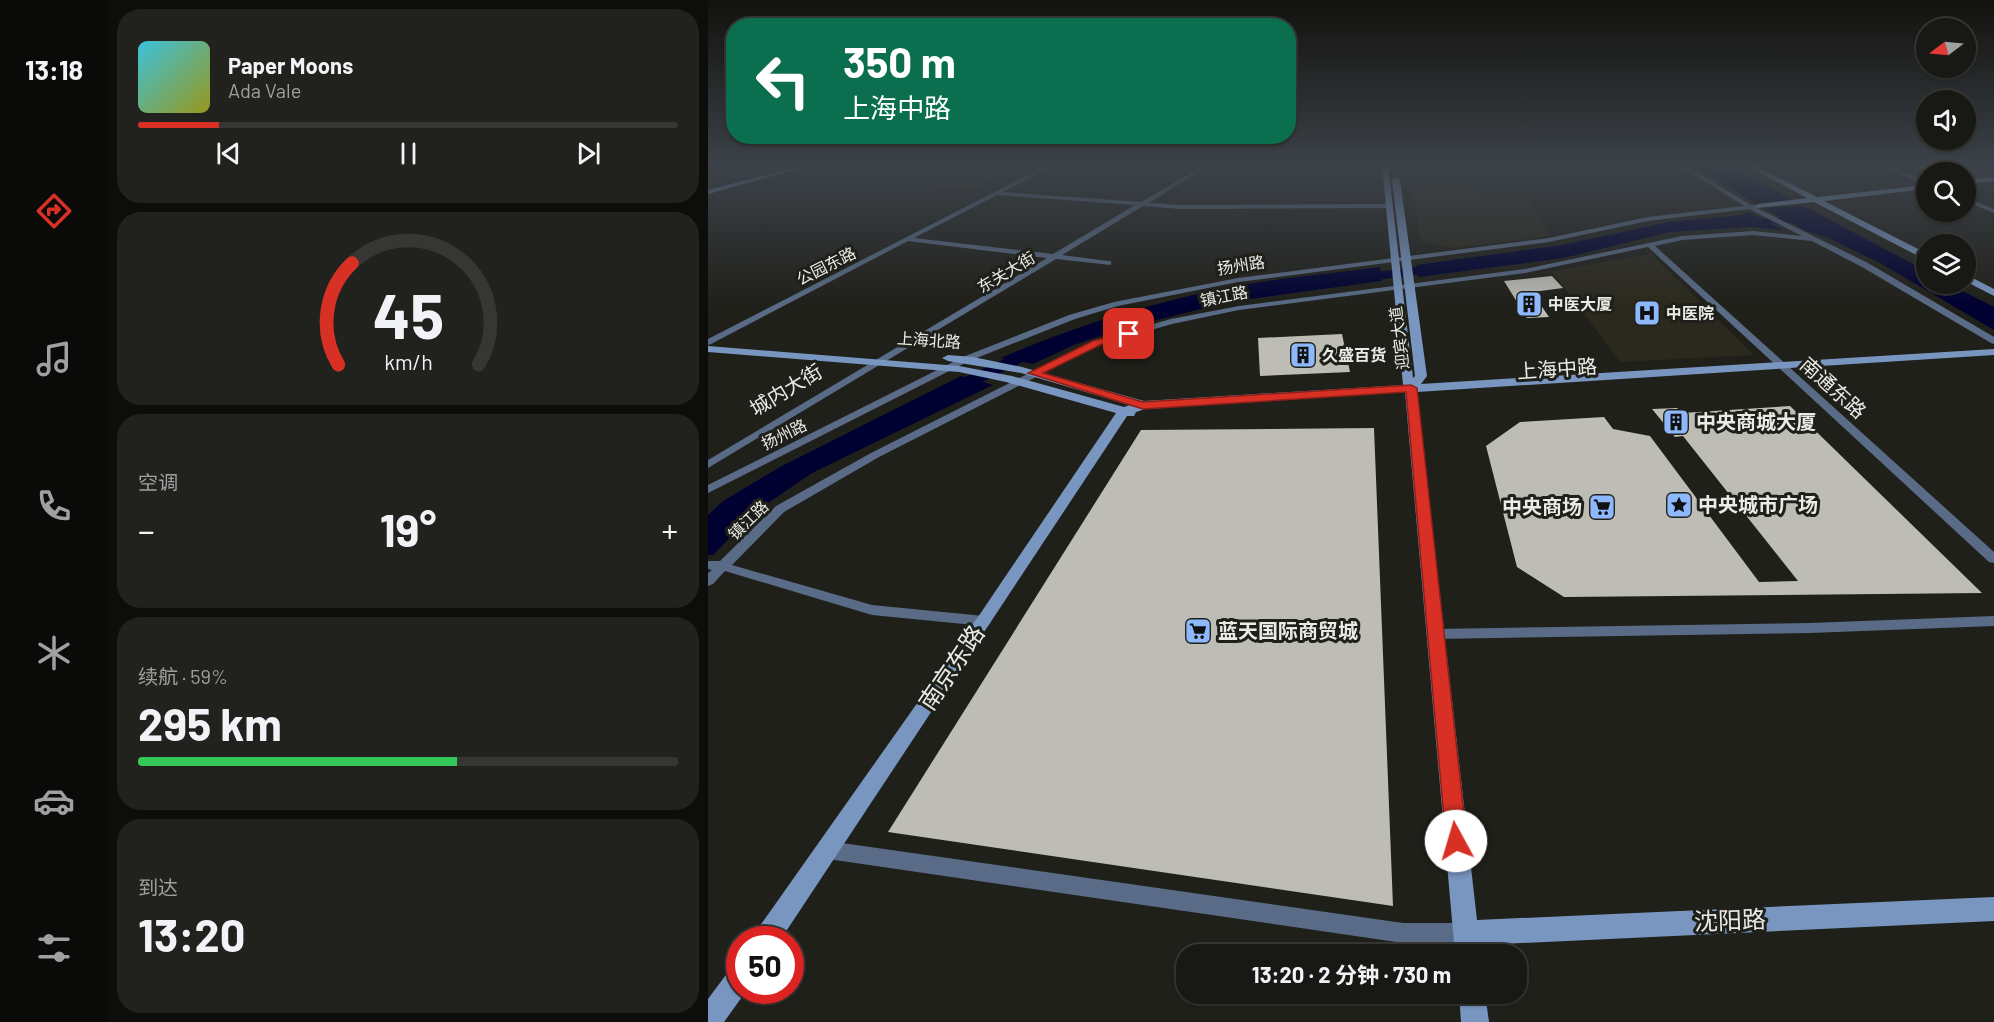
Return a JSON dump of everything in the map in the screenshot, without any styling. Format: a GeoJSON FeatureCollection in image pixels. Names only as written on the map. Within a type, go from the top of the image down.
{"type":"FeatureCollection","features":[{"type":"Feature","properties":{"kind":"main road","name":"迎宾大道"},"geometry":{"type":"LineString","coordinates":[[1390,213],[1406,376],[1412,393]]}},
{"type":"Feature","properties":{"kind":"main road","name":"迎宾大道"},"geometry":{"type":"LineString","coordinates":[[1401,213],[1421,375],[1412,393]]}},
{"type":"Feature","properties":{"kind":"main road"},"geometry":{"type":"LineString","coordinates":[[1840,213],[1916,252]]}},
{"type":"Feature","properties":{"kind":"main road"},"geometry":{"type":"LineString","coordinates":[[1976,283],[1994,292]]}},
{"type":"Feature","properties":{"kind":"main road","name":"上海北路"},"geometry":{"type":"LineString","coordinates":[[709,343],[963,364],[1030,372],[1143,405]]}},
{"type":"Feature","properties":{"kind":"main road","name":"上海中路"},"geometry":{"type":"LineString","coordinates":[[1785,370],[1994,352]]}},
{"type":"Feature","properties":{"kind":"main road","name":"上海北路"},"geometry":{"type":"LineString","coordinates":[[880,358],[963,364],[1013,381],[1123,412]]}},
{"type":"Feature","properties":{"kind":"main road","name":"上海中路"},"geometry":{"type":"LineString","coordinates":[[1143,405],[1412,393],[1785,370],[1994,360]]}},
{"type":"Feature","properties":{"kind":"main road"},"geometry":{"type":"LineString","coordinates":[[1412,393],[1467,943]]}},
{"type":"Feature","properties":{"kind":"main road","name":"上海中路"},"geometry":{"type":"LineString","coordinates":[[1123,412],[1150,414],[1412,393]]}},
{"type":"Feature","properties":{"kind":"main road"},"geometry":{"type":"LineString","coordinates":[[1123,412],[1143,405]]}},
{"type":"Feature","properties":{"kind":"main road","name":"南京东路"},"geometry":{"type":"LineString","coordinates":[[775,926],[984,621],[1123,412]]}},
{"type":"Feature","properties":{"kind":"main road","name":"沈阳路"},"geometry":{"type":"LineString","coordinates":[[1467,943],[1994,909]]}},
{"type":"Feature","properties":{"kind":"main road"},"geometry":{"type":"LineString","coordinates":[[708,1022],[726,997]]}},
{"type":"Feature","properties":{"kind":"main road"},"geometry":{"type":"LineString","coordinates":[[1473,1004],[1475,1022]]}},
{"type":"Feature","properties":{"kind":"street","name":"公园东路"},"geometry":{"type":"LineString","coordinates":[[709,343],[957,213]]}},
{"type":"Feature","properties":{"kind":"street","name":"东关大街"},"geometry":{"type":"LineString","coordinates":[[880,358],[1125,213]]}},
{"type":"Feature","properties":{"kind":"street","name":"扬州路"},"geometry":{"type":"LineString","coordinates":[[708,490],[963,364],[1062,321],[1117,304],[1238,280],[1394,262],[1549,240],[1648,219],[1709,213]]}},
{"type":"Feature","properties":{"kind":"street"},"geometry":{"type":"LineString","coordinates":[[1763,213],[1865,265],[1994,341]]}},
{"type":"Feature","properties":{"kind":"street","name":"镇江路"},"geometry":{"type":"LineString","coordinates":[[708,581],[715,566],[780,509],[1030,372],[1096,343],[1171,322],[1239,308],[1410,282],[1557,266],[1649,244],[1692,237],[1753,233],[1812,239]]}},
{"type":"Feature","properties":{"kind":"street"},"geometry":{"type":"LineString","coordinates":[[906,239],[1108,262]]}},
{"type":"Feature","properties":{"kind":"street","name":"南通东路"},"geometry":{"type":"LineString","coordinates":[[1649,244],[1994,559]]}},
{"type":"Feature","properties":{"kind":"street","name":"城内大街"},"geometry":{"type":"LineString","coordinates":[[708,458],[880,358]]}},
{"type":"Feature","properties":{"kind":"street","name":"城内大街"},"geometry":{"type":"LineString","coordinates":[[708,465],[880,358]]}},
{"type":"Feature","properties":{"kind":"street"},"geometry":{"type":"LineString","coordinates":[[715,566],[872,610],[984,621]]}},
{"type":"Feature","properties":{"kind":"street"},"geometry":{"type":"LineString","coordinates":[[1435,634],[1798,628],[1994,621]]}},
{"type":"Feature","properties":{"kind":"street"},"geometry":{"type":"LineString","coordinates":[[828,850],[1467,943]]}},
{"type":"Feature","properties":{"kind":"shaded area"},"geometry":{"type":"Polygon","coordinates":[[[1416,213],[1537,213],[1551,236],[1451,248],[1421,241],[1416,213]]]}},
{"type":"Feature","properties":{"kind":"shaded area"},"geometry":{"type":"Polygon","coordinates":[[[1750,213],[1783,230],[1750,227],[1670,232],[1564,258],[1418,277],[1416,265],[1562,245],[1669,222],[1750,213]]]}},
{"type":"Feature","properties":{"kind":"shaded area"},"geometry":{"type":"Polygon","coordinates":[[[1773,213],[1817,213],[1916,266],[1916,284],[1880,263],[1826,237],[1806,231],[1773,213]]]}},
{"type":"Feature","properties":{"kind":"shaded area","name":"中医院"},"geometry":{"type":"Polygon","coordinates":[[[1651,254],[1754,355],[1620,362],[1552,271],[1651,254]]]}},
{"type":"Feature","properties":{"kind":"shaded area"},"geometry":{"type":"Polygon","coordinates":[[[1380,267],[1382,281],[1229,302],[1117,330],[1074,345],[1033,364],[1001,358],[1084,326],[1196,294],[1264,281],[1380,267]]]}},
{"type":"Feature","properties":{"kind":"shaded area"},"geometry":{"type":"Polygon","coordinates":[[[1933,294],[1969,294],[1994,307],[1994,330],[1933,294]]]}},
{"type":"Feature","properties":{"kind":"shaded area"},"geometry":{"type":"Polygon","coordinates":[[[961,376],[993,385],[812,473],[755,512],[713,555],[708,555],[708,515],[723,501],[780,467],[961,376]]]}},
{"type":"Feature","properties":{"kind":"building","name":"中医大厦"},"geometry":{"type":"Polygon","coordinates":[[[1552,276],[1563,288],[1532,292],[1549,317],[1527,318],[1504,281],[1552,276]]]}},
{"type":"Feature","properties":{"kind":"building","name":"久盛百货"},"geometry":{"type":"Polygon","coordinates":[[[1342,334],[1350,372],[1260,376],[1258,338],[1342,334]]]}},
{"type":"Feature","properties":{"kind":"building","name":"中央城市广场"},"geometry":{"type":"Polygon","coordinates":[[[1790,406],[1982,593],[1564,597],[1517,567],[1486,446],[1520,422],[1604,417],[1613,429],[1650,436],[1759,582],[1798,581],[1683,436],[1675,437],[1652,409],[1677,408],[1682,413],[1790,406]]]}},
{"type":"Feature","properties":{"kind":"building","name":"蓝天国际商贸城"},"geometry":{"type":"Polygon","coordinates":[[[1374,428],[1393,906],[888,832],[1141,430],[1374,428]]]}},
{"type":"Feature","properties":{"kind":"waterway"},"geometry":{"type":"LineString","coordinates":[[1739,223],[1804,219]]}},
{"type":"Feature","properties":{"kind":"waterway"},"geometry":{"type":"LineString","coordinates":[[1354,279],[1445,267]]}},
{"type":"Feature","properties":{"kind":"waterway"},"geometry":{"type":"LineString","coordinates":[[947,392],[1038,349]]}},
{"type":"Feature","properties":{"kind":"place","name":"中医大厦"},"geometry":{"type":"Point","coordinates":[1529,304]}},
{"type":"Feature","properties":{"kind":"place","name":"中医院"},"geometry":{"type":"Point","coordinates":[1647,313]}},
{"type":"Feature","properties":{"kind":"place","name":"久盛百货"},"geometry":{"type":"Point","coordinates":[1303,355]}},
{"type":"Feature","properties":{"kind":"place","name":"中央商城大厦"},"geometry":{"type":"Point","coordinates":[1676,422]}},
{"type":"Feature","properties":{"kind":"place","name":"中央城市广场"},"geometry":{"type":"Point","coordinates":[1679,505]}},
{"type":"Feature","properties":{"kind":"place","name":"中央商场"},"geometry":{"type":"Point","coordinates":[1602,507]}},
{"type":"Feature","properties":{"kind":"place","name":"蓝天国际商贸城"},"geometry":{"type":"Point","coordinates":[1198,631]}},
{"type":"Feature","properties":{"kind":"route"},"geometry":{"type":"LineString","coordinates":[[1129,334],[1096,343],[1034,373],[1143,405],[1411,388],[1456,841]]}}]}
